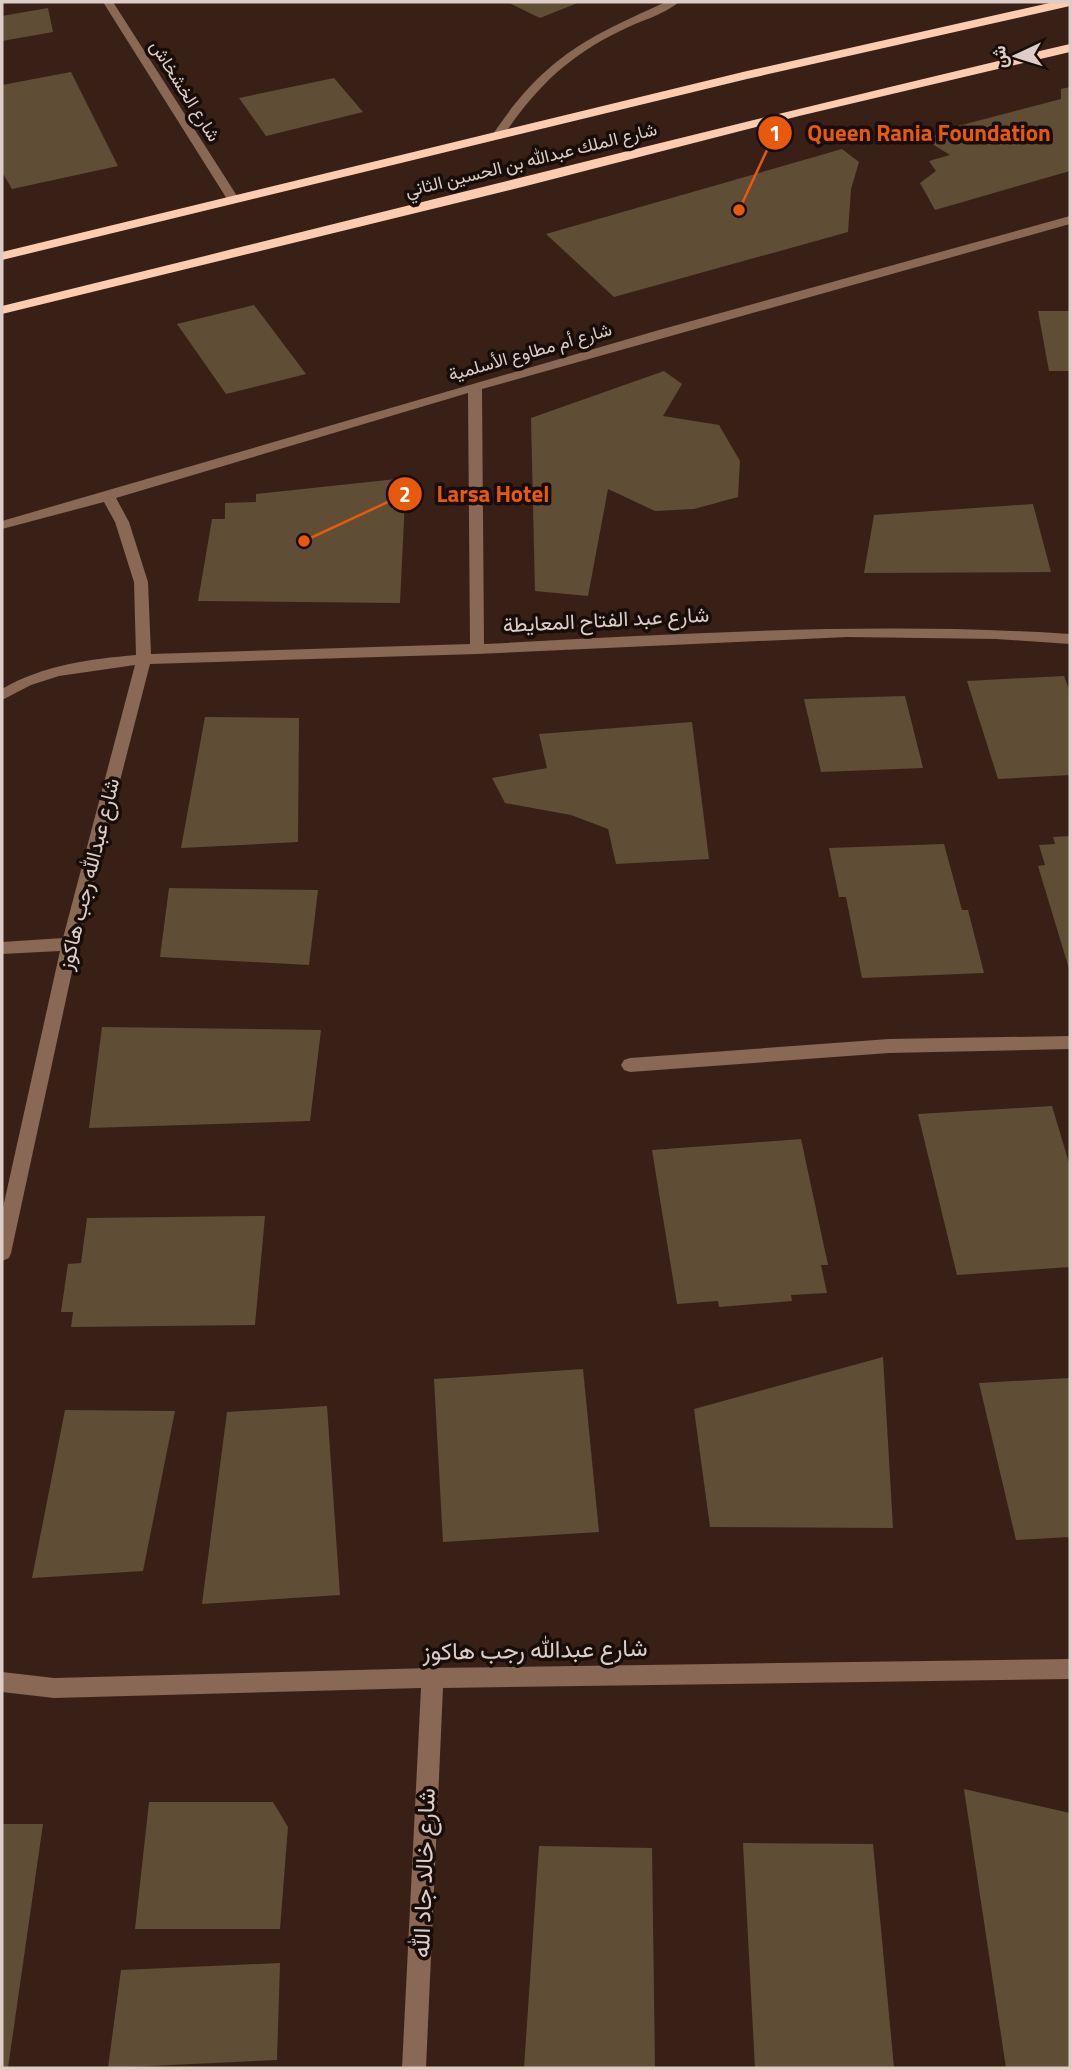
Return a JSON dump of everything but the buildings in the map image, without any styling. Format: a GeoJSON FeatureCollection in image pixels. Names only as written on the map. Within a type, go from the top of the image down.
{"type":"FeatureCollection","features":[{"type":"Feature","properties":{"kind":"highway","name":"شارع الملك عبدالله بن الحسين الثاني"},"geometry":{"type":"LineString","coordinates":[[2,256],[747,75],[1070,2]]}},
{"type":"Feature","properties":{"kind":"highway","name":"شارع الملك عبدالله بن الحسين الثاني"},"geometry":{"type":"LineString","coordinates":[[2,310],[810,109],[1070,48]]}},
{"type":"Feature","properties":{"kind":"street","name":"شارع الخشخاش"},"geometry":{"type":"LineString","coordinates":[[108,2],[233,199]]}},
{"type":"Feature","properties":{"kind":"street"},"geometry":{"type":"LineString","coordinates":[[497,137],[528,90],[567,56],[583,45],[674,2]]}},
{"type":"Feature","properties":{"kind":"street","name":"شارع أم مطاوع الأسلمية"},"geometry":{"type":"LineString","coordinates":[[2,525],[108,498],[475,386],[818,288],[1070,220]]}},
{"type":"Feature","properties":{"kind":"street"},"geometry":{"type":"LineString","coordinates":[[475,386],[477,649]]}},
{"type":"Feature","properties":{"kind":"street","name":"شارع عبدالله رجب هاكوز"},"geometry":{"type":"LineString","coordinates":[[2,1254],[70,944],[144,659],[141,582],[122,522],[108,498]]}},
{"type":"Feature","properties":{"kind":"street","name":"شارع عبد الفتاح المعايطة"},"geometry":{"type":"LineString","coordinates":[[2,695],[14,685],[40,675],[144,659],[477,649],[834,633],[972,633],[1070,639]]}},
{"type":"Feature","properties":{"kind":"street"},"geometry":{"type":"LineString","coordinates":[[2,948],[70,944]]}},
{"type":"Feature","properties":{"kind":"street"},"geometry":{"type":"LineString","coordinates":[[629,1065],[889,1046],[1070,1042]]}},
{"type":"Feature","properties":{"kind":"street","name":"شارع عبدالله رجب هاكوز"},"geometry":{"type":"LineString","coordinates":[[2,1682],[54,1688],[432,1678],[1070,1669]]}},
{"type":"Feature","properties":{"kind":"street","name":"شارع خالد جاد الله"},"geometry":{"type":"LineString","coordinates":[[414,2068],[432,1678]]}},
{"type":"Feature","properties":{"kind":"place","name":"Queen Rania Foundation"},"geometry":{"type":"Point","coordinates":[739,210]}},
{"type":"Feature","properties":{"kind":"place","name":"Larsa Hotel"},"geometry":{"type":"Point","coordinates":[304,541]}}]}
